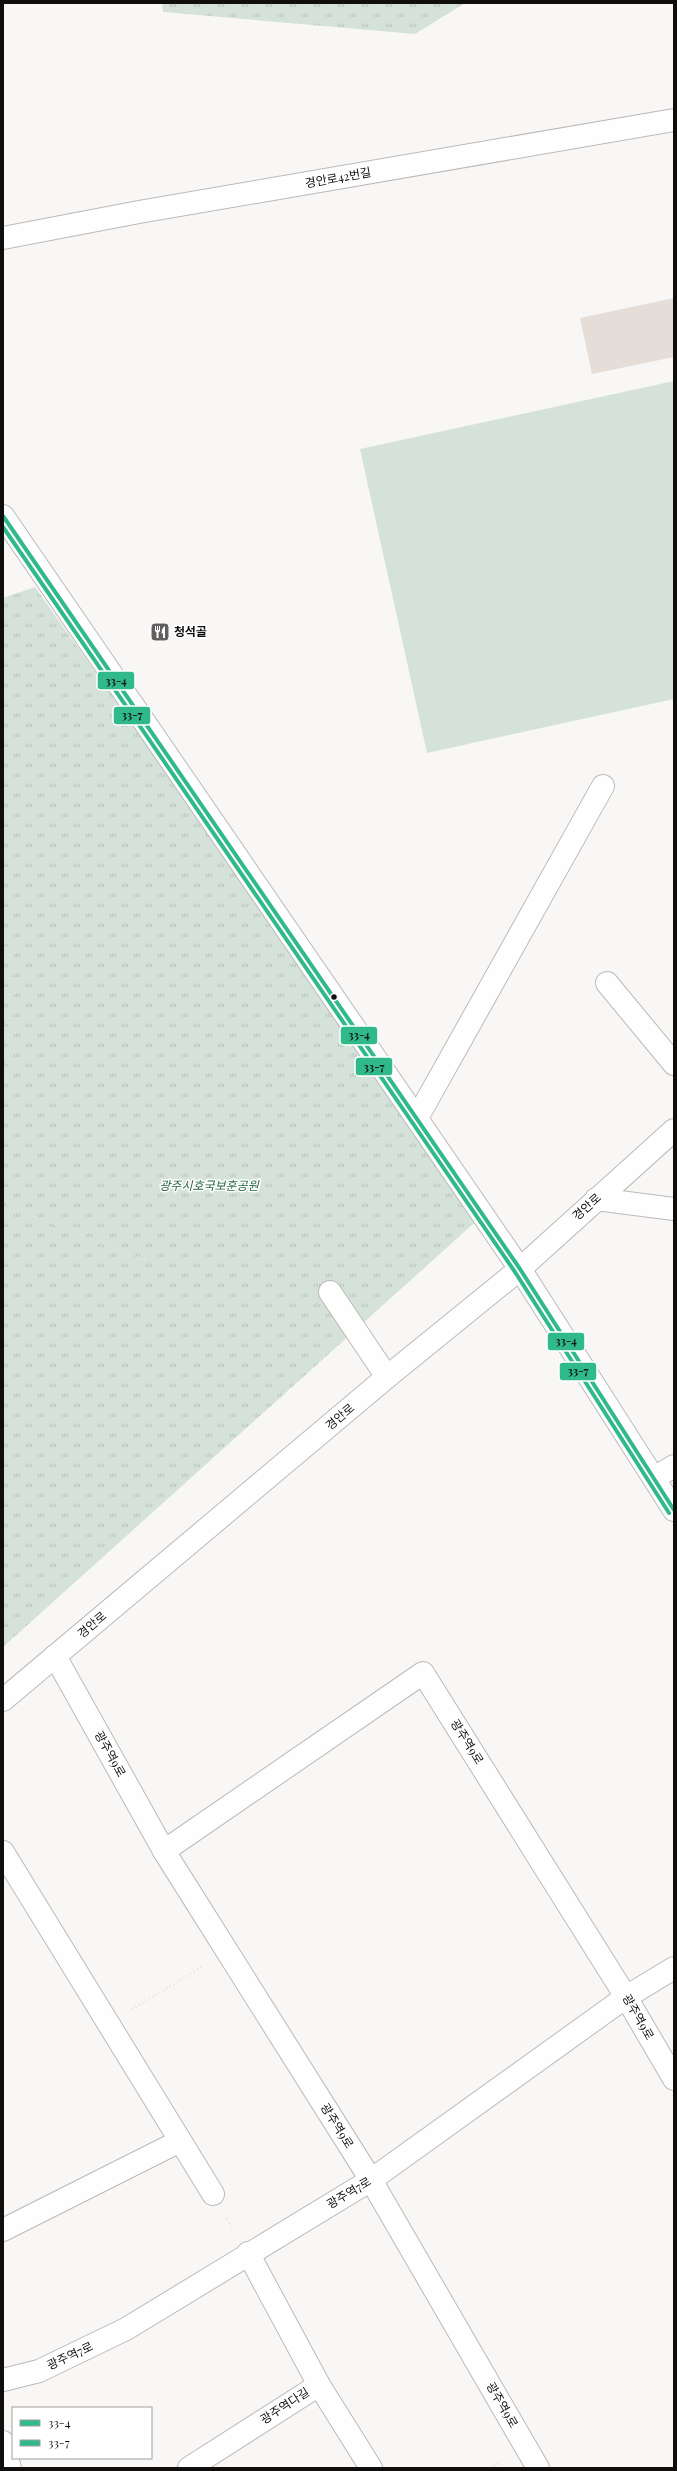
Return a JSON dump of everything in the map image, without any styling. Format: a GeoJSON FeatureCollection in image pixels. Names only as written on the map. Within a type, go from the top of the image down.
{"type":"FeatureCollection","features":[{"type":"Feature","properties":{"kind":"street","name":"경안로42번길"},"geometry":{"type":"LineString","coordinates":[[3,238],[139,212],[674,120]]}},
{"type":"Feature","properties":{"kind":"street"},"geometry":{"type":"LineString","coordinates":[[3,516],[520,1269],[674,1510]]}},
{"type":"Feature","properties":{"kind":"street"},"geometry":{"type":"LineString","coordinates":[[417,1118],[603,786]]}},
{"type":"Feature","properties":{"kind":"street"},"geometry":{"type":"LineString","coordinates":[[607,982],[674,1064]]}},
{"type":"Feature","properties":{"kind":"street","name":"경안로"},"geometry":{"type":"LineString","coordinates":[[3,1700],[387,1377],[520,1269],[674,1130]]}},
{"type":"Feature","properties":{"kind":"street"},"geometry":{"type":"LineString","coordinates":[[596,1199],[674,1209]]}},
{"type":"Feature","properties":{"kind":"street"},"geometry":{"type":"LineString","coordinates":[[330,1292],[387,1377]]}},
{"type":"Feature","properties":{"kind":"street"},"geometry":{"type":"LineString","coordinates":[[654,1478],[674,1466]]}},
{"type":"Feature","properties":{"kind":"street","name":"광주역9로"},"geometry":{"type":"LineString","coordinates":[[55,1656],[164,1851],[371,2180],[538,2468]]}},
{"type":"Feature","properties":{"kind":"street","name":"광주역9로"},"geometry":{"type":"LineString","coordinates":[[164,1851],[423,1673],[626,1997],[674,2079]]}},
{"type":"Feature","properties":{"kind":"street"},"geometry":{"type":"LineString","coordinates":[[3,1852],[10,1878],[108,2023],[213,2194]]}},
{"type":"Feature","properties":{"kind":"street","name":"광주역7로"},"geometry":{"type":"LineString","coordinates":[[3,2380],[38,2371],[126,2329],[248,2253],[371,2180],[626,1997],[674,1968]]}},
{"type":"Feature","properties":{"kind":"street"},"geometry":{"type":"LineString","coordinates":[[3,2230],[180,2141]]}},
{"type":"Feature","properties":{"kind":"street"},"geometry":{"type":"LineString","coordinates":[[248,2253],[320,2385]]}},
{"type":"Feature","properties":{"kind":"street","name":"광주역다길"},"geometry":{"type":"LineString","coordinates":[[189,2468],[320,2385],[371,2468]]}},
{"type":"Feature","properties":{"kind":"street"},"geometry":{"type":"LineString","coordinates":[[3,2442],[10,2468]]}},
{"type":"Feature","properties":{"kind":"path"},"geometry":{"type":"LineString","coordinates":[[3,935],[10,960],[8,1072],[3,1087]]}},
{"type":"Feature","properties":{"kind":"path"},"geometry":{"type":"LineString","coordinates":[[3,1204],[148,1261]]}},
{"type":"Feature","properties":{"kind":"path"},"geometry":{"type":"LineString","coordinates":[[108,2023],[227,1952]]}},
{"type":"Feature","properties":{"kind":"path"},"geometry":{"type":"LineString","coordinates":[[213,2194],[248,2253]]}},
{"type":"Feature","properties":{"kind":"green space"},"geometry":{"type":"Polygon","coordinates":[[[162,3],[465,3],[415,34],[163,12],[162,3]]]}},
{"type":"Feature","properties":{"kind":"green space"},"geometry":{"type":"Polygon","coordinates":[[[674,381],[674,699],[427,753],[360,449],[674,381]]]}},
{"type":"Feature","properties":{"kind":"green space","name":"광주시호국보훈공원"},"geometry":{"type":"Polygon","coordinates":[[[35,587],[482,1216],[3,1647],[3,598],[35,587]]]}},
{"type":"Feature","properties":{"kind":"building"},"geometry":{"type":"Polygon","coordinates":[[[674,298],[674,357],[592,374],[580,318],[674,298]]]}},
{"type":"Feature","properties":{"kind":"transit line","name":"33-4"},"geometry":{"type":"LineString","coordinates":[[3,516],[520,1269],[674,1510]]}},
{"type":"Feature","properties":{"kind":"transit line","name":"33-7"},"geometry":{"type":"LineString","coordinates":[[3,527],[515,1272],[669,1513]]}},
{"type":"Feature","properties":{"kind":"place","name":"청석골"},"geometry":{"type":"Point","coordinates":[160,632]}}]}
